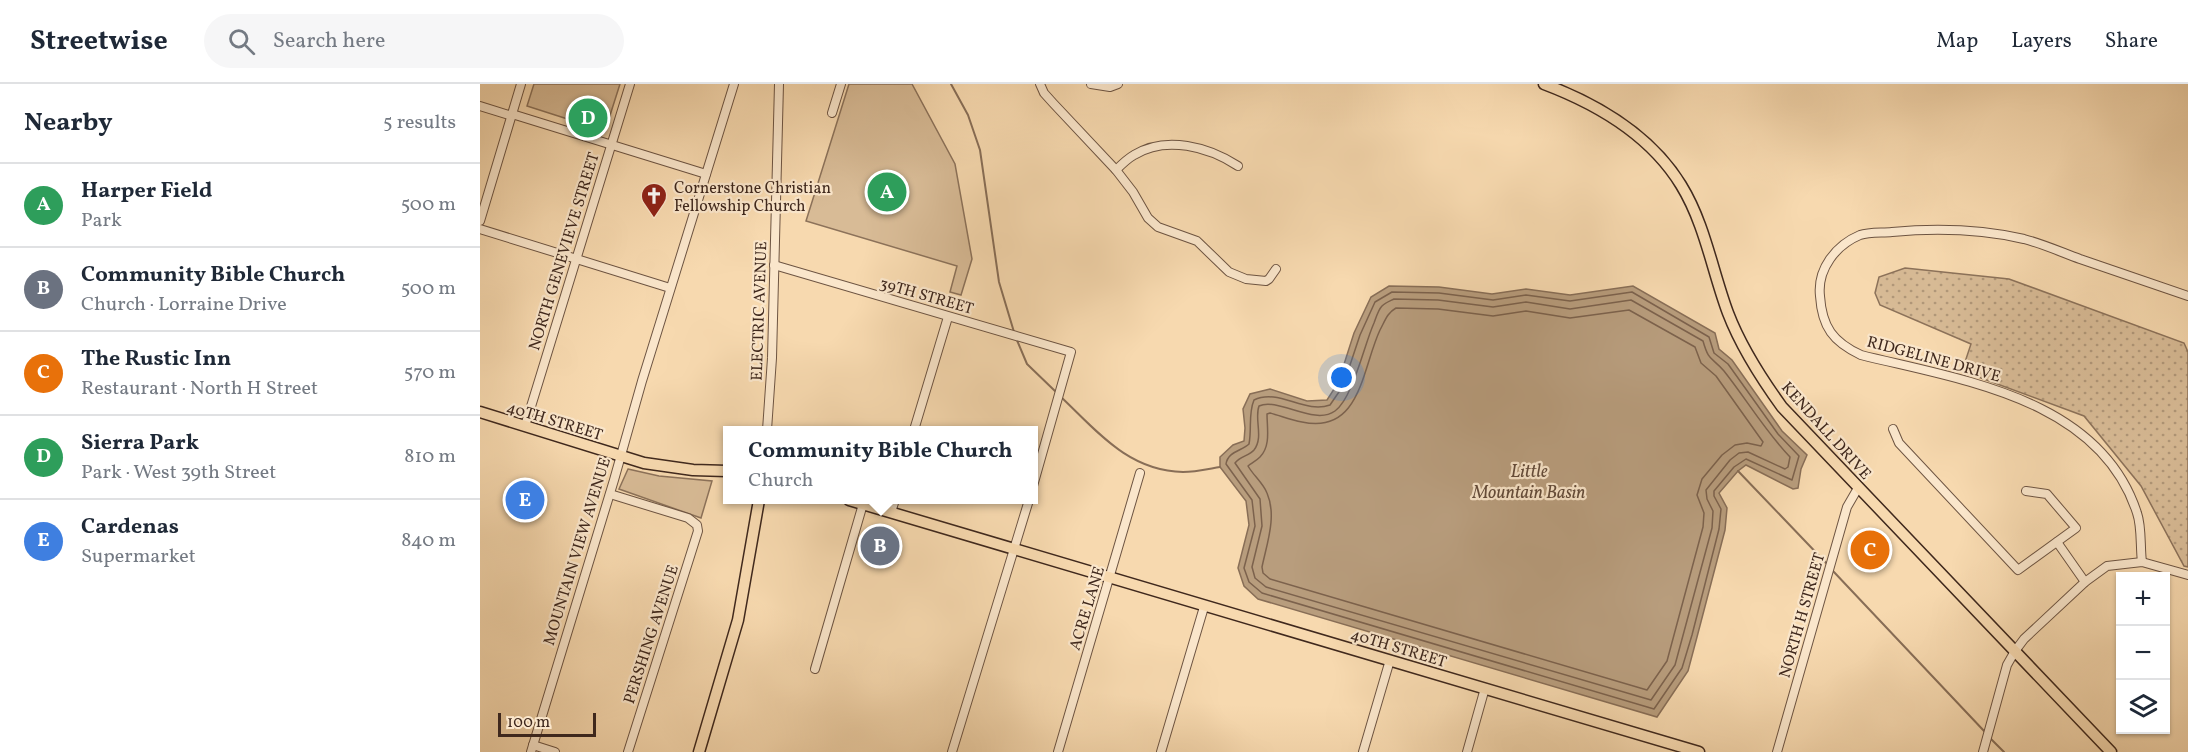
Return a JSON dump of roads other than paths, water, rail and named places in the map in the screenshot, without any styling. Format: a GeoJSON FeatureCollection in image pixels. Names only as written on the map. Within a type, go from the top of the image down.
{"type":"FeatureCollection","features":[{"type":"Feature","properties":{"kind":"main road","name":"KENDALL DRIVE"},"geometry":{"type":"LineString","coordinates":[[1544,84],[1586,102],[1623,125],[1641,138],[1668,166],[1691,202],[1705,238],[1728,313],[1760,376],[1796,423],[2111,752]]}},
{"type":"Feature","properties":{"kind":"main road","name":"40TH STREET"},"geometry":{"type":"LineString","coordinates":[[480,412],[621,456],[668,467],[723,471]]}},
{"type":"Feature","properties":{"kind":"main road"},"geometry":{"type":"LineString","coordinates":[[715,470],[723,474]]}},
{"type":"Feature","properties":{"kind":"main road"},"geometry":{"type":"LineString","coordinates":[[755,504],[757,514]]}},
{"type":"Feature","properties":{"kind":"main road"},"geometry":{"type":"LineString","coordinates":[[699,752],[738,620],[758,504]]}},
{"type":"Feature","properties":{"kind":"main road","name":"40TH STREET"},"geometry":{"type":"LineString","coordinates":[[863,504],[1089,573],[1699,752]]}},
{"type":"Feature","properties":{"kind":"street"},"geometry":{"type":"LineString","coordinates":[[480,221],[521,84]]}},
{"type":"Feature","properties":{"kind":"street","name":"NORTH GENEVIEVE STREET"},"geometry":{"type":"LineString","coordinates":[[525,426],[630,84]]}},
{"type":"Feature","properties":{"kind":"street","name":"MOUNTAIN VIEW AVENUE"},"geometry":{"type":"LineString","coordinates":[[532,748],[670,288],[734,84]]}},
{"type":"Feature","properties":{"kind":"street","name":"ELECTRIC AVENUE"},"geometry":{"type":"LineString","coordinates":[[767,426],[772,358],[779,84]]}},
{"type":"Feature","properties":{"kind":"street"},"geometry":{"type":"LineString","coordinates":[[832,113],[841,84]]}},
{"type":"Feature","properties":{"kind":"street"},"geometry":{"type":"LineString","coordinates":[[1040,84],[1044,93],[1116,171],[1153,223],[1165,230],[1197,241],[1229,272],[1246,279],[1260,282],[1269,279],[1276,269]]}},
{"type":"Feature","properties":{"kind":"street"},"geometry":{"type":"LineString","coordinates":[[1091,84],[1110,87],[1118,84]]}},
{"type":"Feature","properties":{"kind":"street"},"geometry":{"type":"LineString","coordinates":[[480,106],[706,174]]}},
{"type":"Feature","properties":{"kind":"street"},"geometry":{"type":"LineString","coordinates":[[1116,171],[1133,155],[1156,146],[1194,147],[1225,158],[1238,166]]}},
{"type":"Feature","properties":{"kind":"street"},"geometry":{"type":"LineString","coordinates":[[480,229],[670,288]]}},
{"type":"Feature","properties":{"kind":"street","name":"RIDGELINE DRIVE"},"geometry":{"type":"LineString","coordinates":[[2142,562],[2138,515],[2128,491],[2115,468],[2091,443],[2063,422],[2029,402],[1988,386],[1861,355],[1845,348],[1833,337],[1826,324],[1821,309],[1819,290],[1823,272],[1838,248],[1862,234],[1943,229],[1983,231],[2026,240],[2188,296]]}},
{"type":"Feature","properties":{"kind":"street","name":"39TH STREET"},"geometry":{"type":"LineString","coordinates":[[774,265],[1071,352],[1038,468]]}},
{"type":"Feature","properties":{"kind":"street"},"geometry":{"type":"LineString","coordinates":[[915,426],[948,317]]}},
{"type":"Feature","properties":{"kind":"street"},"geometry":{"type":"LineString","coordinates":[[1893,429],[1899,442],[2018,570],[2076,528],[2047,494],[2026,491]]}},
{"type":"Feature","properties":{"kind":"street","name":"ACRE LANE"},"geometry":{"type":"LineString","coordinates":[[1058,752],[1140,472]]}},
{"type":"Feature","properties":{"kind":"street","name":"NORTH H STREET"},"geometry":{"type":"LineString","coordinates":[[1777,752],[1848,507],[1858,488]]}},
{"type":"Feature","properties":{"kind":"street","name":"PERSHING AVENUE"},"geometry":{"type":"LineString","coordinates":[[610,494],[688,518],[697,525],[697,537],[628,752]]}},
{"type":"Feature","properties":{"kind":"street"},"geometry":{"type":"LineString","coordinates":[[814,669],[863,504]]}},
{"type":"Feature","properties":{"kind":"street"},"geometry":{"type":"LineString","coordinates":[[891,512],[894,504]]}},
{"type":"Feature","properties":{"kind":"street"},"geometry":{"type":"LineString","coordinates":[[952,752],[1028,504]]}},
{"type":"Feature","properties":{"kind":"street"},"geometry":{"type":"LineString","coordinates":[[2057,542],[2085,582]]}},
{"type":"Feature","properties":{"kind":"street"},"geometry":{"type":"LineString","coordinates":[[1983,752],[2007,665],[2015,651],[2024,639],[2085,582],[2107,566],[2142,562],[2188,575]]}},
{"type":"Feature","properties":{"kind":"street"},"geometry":{"type":"LineString","coordinates":[[1161,752],[1204,607]]}},
{"type":"Feature","properties":{"kind":"street"},"geometry":{"type":"LineString","coordinates":[[1363,752],[1390,660]]}},
{"type":"Feature","properties":{"kind":"street"},"geometry":{"type":"LineString","coordinates":[[1467,752],[1485,688]]}},
{"type":"Feature","properties":{"kind":"street"},"geometry":{"type":"LineString","coordinates":[[532,748],[555,752]]}},
{"type":"Feature","properties":{"kind":"water","name":"Little Mountain Basin"},"geometry":{"type":"Polygon","coordinates":[[[1389,286],[1439,287],[1492,294],[1526,289],[1570,295],[1633,286],[1715,333],[1719,349],[1732,360],[1782,431],[1807,455],[1801,469],[1798,488],[1793,489],[1746,465],[1719,493],[1727,508],[1725,530],[1688,671],[1657,717],[1258,599],[1244,586],[1238,568],[1249,525],[1246,501],[1220,467],[1220,457],[1233,445],[1244,441],[1243,409],[1250,394],[1270,389],[1307,401],[1327,400],[1338,383],[1354,333],[1371,297],[1389,286]]]}},
{"type":"Feature","properties":{"kind":"waterway"},"geometry":{"type":"LineString","coordinates":[[951,84],[968,115],[980,150],[999,282],[1014,332]]}},
{"type":"Feature","properties":{"kind":"waterway"},"geometry":{"type":"LineString","coordinates":[[1016,338],[1027,364],[1056,392]]}},
{"type":"Feature","properties":{"kind":"waterway"},"geometry":{"type":"LineString","coordinates":[[1060,396],[1115,447],[1146,465],[1183,472],[1220,467]]}},
{"type":"Feature","properties":{"kind":"waterway"},"geometry":{"type":"LineString","coordinates":[[1738,471],[1827,564]]}},
{"type":"Feature","properties":{"kind":"waterway"},"geometry":{"type":"LineString","coordinates":[[1833,571],[1985,732]]}},
{"type":"Feature","properties":{"kind":"waterway"},"geometry":{"type":"LineString","coordinates":[[1989,737],[2004,752]]}},
{"type":"Feature","properties":{"kind":"place","name":"Sierra Park"},"geometry":{"type":"Point","coordinates":[588,118]}},
{"type":"Feature","properties":{"kind":"place","name":"Harper Field"},"geometry":{"type":"Point","coordinates":[887,192]}},
{"type":"Feature","properties":{"kind":"place","name":"Cornerstone Christian Fellowship Church"},"geometry":{"type":"Point","coordinates":[654,219]}},
{"type":"Feature","properties":{"kind":"place","name":"Cardenas"},"geometry":{"type":"Point","coordinates":[525,500]}},
{"type":"Feature","properties":{"kind":"place","name":"Community Bible Church"},"geometry":{"type":"Point","coordinates":[880,546]}},
{"type":"Feature","properties":{"kind":"place","name":"The Rustic Inn"},"geometry":{"type":"Point","coordinates":[1870,550]}}]}
